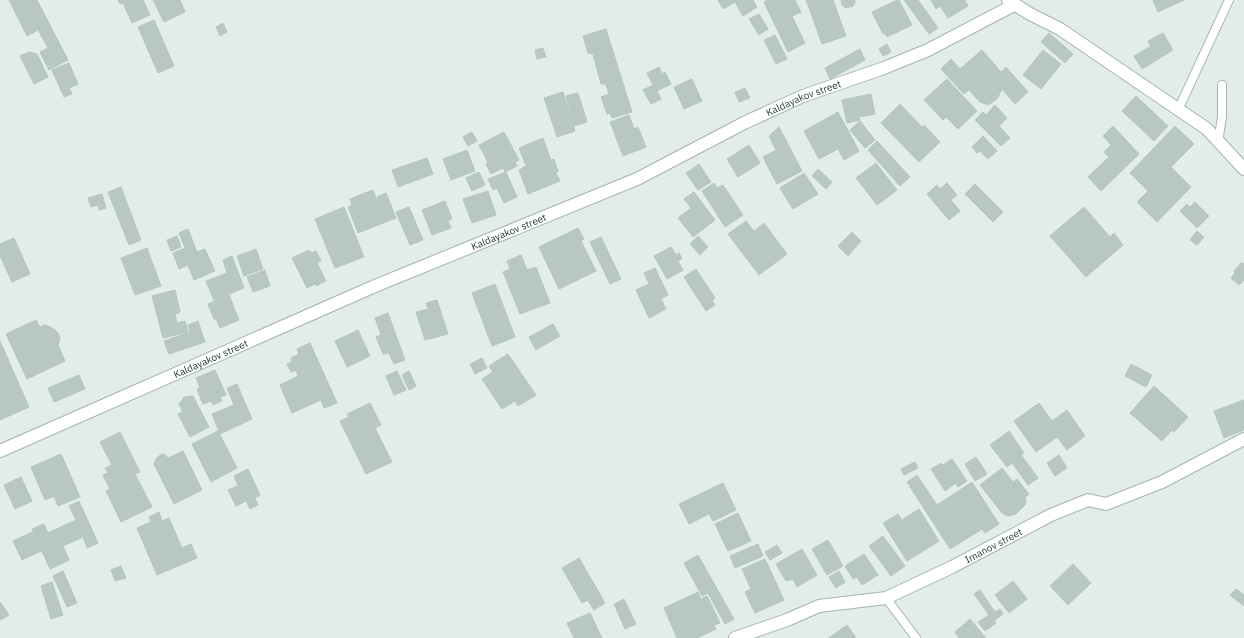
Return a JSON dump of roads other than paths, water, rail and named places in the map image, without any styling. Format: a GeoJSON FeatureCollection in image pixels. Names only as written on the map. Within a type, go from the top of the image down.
{"type":"FeatureCollection","features":[{"type":"Feature","properties":{"kind":"street"},"geometry":{"type":"LineString","coordinates":[[1011,2],[1030,14],[1060,29],[1207,129],[1244,169]]}},
{"type":"Feature","properties":{"kind":"street","name":"Kaldayakov street"},"geometry":{"type":"LineString","coordinates":[[0,451],[375,286],[637,179],[746,122],[803,96],[884,68],[921,53],[1011,2]]}},
{"type":"Feature","properties":{"kind":"street","name":"Imanov street"},"geometry":{"type":"LineString","coordinates":[[735,638],[787,620],[819,606],[886,598],[952,567],[1051,515],[1088,500],[1106,504],[1162,482],[1244,439]]}},
{"type":"Feature","properties":{"kind":"lane"},"geometry":{"type":"LineString","coordinates":[[1178,110],[1229,0]]}},
{"type":"Feature","properties":{"kind":"lane"},"geometry":{"type":"LineString","coordinates":[[1218,142],[1222,117],[1222,85]]}},
{"type":"Feature","properties":{"kind":"lane"},"geometry":{"type":"LineString","coordinates":[[886,598],[916,638]]}}]}
